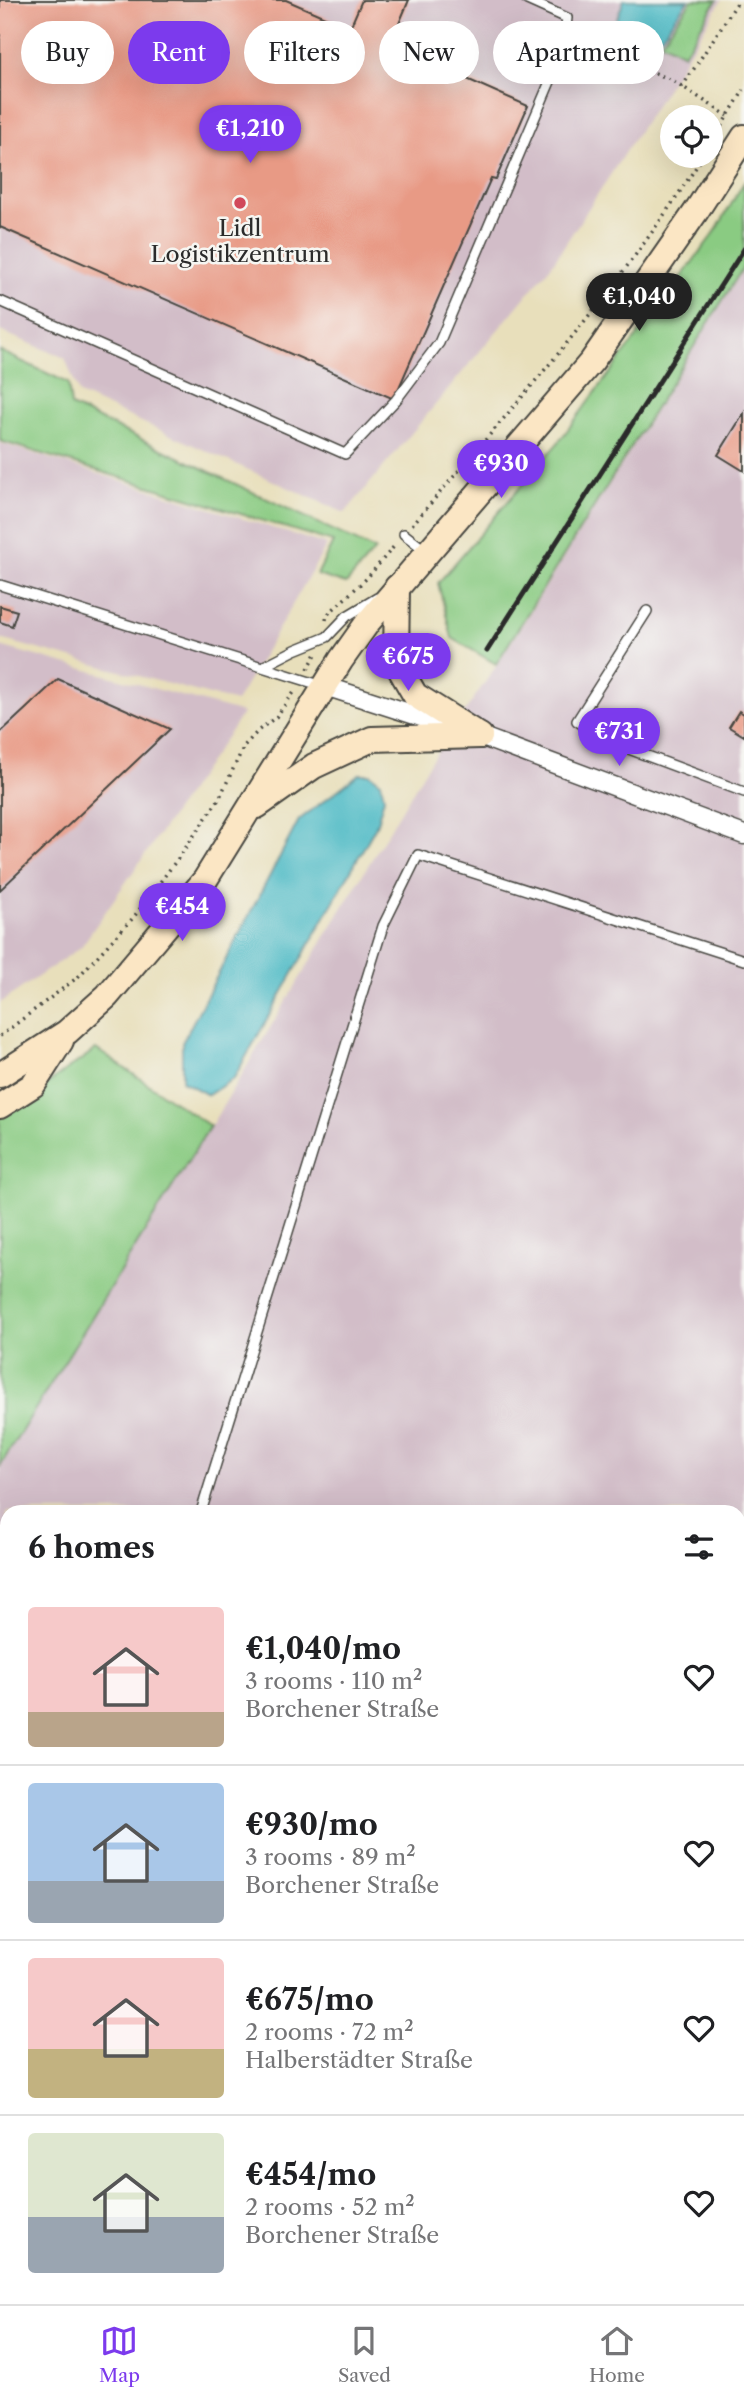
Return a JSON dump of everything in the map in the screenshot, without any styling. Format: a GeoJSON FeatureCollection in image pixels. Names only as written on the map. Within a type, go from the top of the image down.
{"type":"FeatureCollection","features":[{"type":"Feature","properties":{"kind":"main road"},"geometry":{"type":"LineString","coordinates":[[0,1075],[66,1032],[107,996],[205,880],[361,631],[592,361],[695,213],[744,137]]}},
{"type":"Feature","properties":{"kind":"main road"},"geometry":{"type":"LineString","coordinates":[[397,587],[396,662],[415,695],[480,736]]}},
{"type":"Feature","properties":{"kind":"main road"},"geometry":{"type":"LineString","coordinates":[[248,812],[314,766],[372,739],[480,736]]}},
{"type":"Feature","properties":{"kind":"main road"},"geometry":{"type":"LineString","coordinates":[[0,1106],[33,1085],[66,1032]]}},
{"type":"Feature","properties":{"kind":"street"},"geometry":{"type":"LineString","coordinates":[[325,686],[480,736],[744,835]]}},
{"type":"Feature","properties":{"kind":"lane"},"geometry":{"type":"LineString","coordinates":[[527,0],[567,18],[567,21]]}},
{"type":"Feature","properties":{"kind":"lane"},"geometry":{"type":"LineString","coordinates":[[0,301],[345,454],[396,400],[439,343],[549,84]]}},
{"type":"Feature","properties":{"kind":"lane"},"geometry":{"type":"LineString","coordinates":[[404,534],[427,552]]}},
{"type":"Feature","properties":{"kind":"lane"},"geometry":{"type":"LineString","coordinates":[[0,585],[325,686]]}},
{"type":"Feature","properties":{"kind":"lane"},"geometry":{"type":"LineString","coordinates":[[264,666],[327,637],[347,616],[397,587]]}},
{"type":"Feature","properties":{"kind":"lane"},"geometry":{"type":"LineString","coordinates":[[647,611],[577,721],[610,742],[744,792]]}},
{"type":"Feature","properties":{"kind":"lane"},"geometry":{"type":"LineString","coordinates":[[203,1505],[383,926],[418,855],[744,960]]}},
{"type":"Feature","properties":{"kind":"path"},"geometry":{"type":"LineString","coordinates":[[682,87],[739,0]]}},
{"type":"Feature","properties":{"kind":"path"},"geometry":{"type":"LineString","coordinates":[[664,77],[728,116]]}},
{"type":"Feature","properties":{"kind":"path"},"geometry":{"type":"LineString","coordinates":[[723,124],[744,90]]}},
{"type":"Feature","properties":{"kind":"shaded area"},"geometry":{"type":"Polygon","coordinates":[[[0,0],[722,0],[551,266],[345,513],[79,394],[65,358],[0,331],[0,0]]]}},
{"type":"Feature","properties":{"kind":"shaded area"},"geometry":{"type":"Polygon","coordinates":[[[744,268],[744,1505],[0,1505],[0,1467],[212,1124],[434,756],[497,665],[744,268]]]}},
{"type":"Feature","properties":{"kind":"shaded area"},"geometry":{"type":"Polygon","coordinates":[[[0,443],[327,545],[236,702],[0,639],[0,443]]]}},
{"type":"Feature","properties":{"kind":"shaded area"},"geometry":{"type":"Polygon","coordinates":[[[0,646],[243,713],[81,947],[0,1003],[0,646]]]}},
{"type":"Feature","properties":{"kind":"green space"},"geometry":{"type":"Polygon","coordinates":[[[692,0],[717,0],[684,54],[664,44],[664,38],[692,0]]]}},
{"type":"Feature","properties":{"kind":"green space"},"geometry":{"type":"Polygon","coordinates":[[[744,182],[744,266],[496,664],[452,638],[438,583],[557,444],[717,229],[744,182]]]}},
{"type":"Feature","properties":{"kind":"green space"},"geometry":{"type":"Polygon","coordinates":[[[0,351],[68,383],[71,406],[375,550],[346,584],[317,575],[333,542],[0,441],[0,351]]]}},
{"type":"Feature","properties":{"kind":"green space"},"geometry":{"type":"Polygon","coordinates":[[[96,1049],[210,1126],[0,1466],[0,1118],[96,1049]]]}},
{"type":"Feature","properties":{"kind":"water"},"geometry":{"type":"Polygon","coordinates":[[[624,0],[688,0],[664,32],[664,21],[616,21],[624,0]]]}},
{"type":"Feature","properties":{"kind":"water"},"geometry":{"type":"Polygon","coordinates":[[[359,774],[370,774],[381,782],[384,798],[376,826],[234,1078],[208,1095],[182,1081],[182,1043],[299,820],[359,774]]]}},
{"type":"Feature","properties":{"kind":"building","name":"Lidl Logistikzentrum"},"geometry":{"type":"Polygon","coordinates":[[[0,0],[286,0],[334,21],[244,21],[244,84],[365,84],[365,21],[353,21],[362,0],[409,0],[400,21],[379,21],[379,84],[478,84],[528,106],[496,179],[491,178],[394,399],[0,227],[0,0]]]}},
{"type":"Feature","properties":{"kind":"building"},"geometry":{"type":"Polygon","coordinates":[[[744,413],[744,471],[718,455],[744,413]]]}},
{"type":"Feature","properties":{"kind":"building"},"geometry":{"type":"Polygon","coordinates":[[[0,606],[17,611],[12,626],[0,622],[0,606]]]}},
{"type":"Feature","properties":{"kind":"building"},"geometry":{"type":"Polygon","coordinates":[[[58,679],[170,729],[0,890],[0,733],[58,679]]]}},
{"type":"Feature","properties":{"kind":"building"},"geometry":{"type":"Polygon","coordinates":[[[739,711],[744,714],[744,736],[729,727],[739,711]]]}},
{"type":"Feature","properties":{"kind":"railway"},"geometry":{"type":"LineString","coordinates":[[487,651],[744,249]]}},
{"type":"Feature","properties":{"kind":"place","name":"Lidl Logistikzentrum"},"geometry":{"type":"Point","coordinates":[240,203]}}]}
